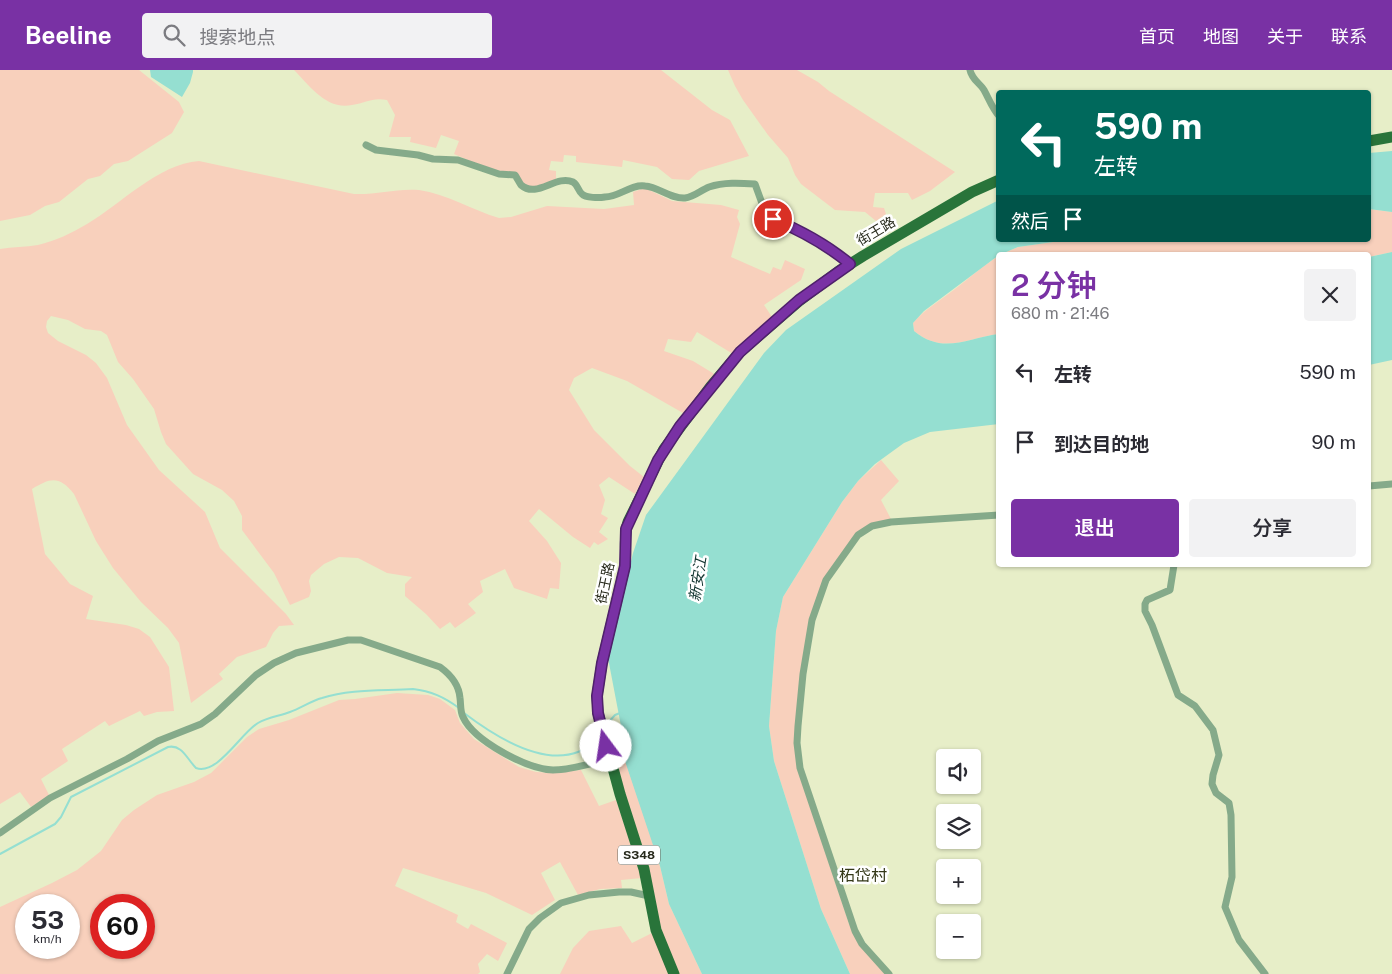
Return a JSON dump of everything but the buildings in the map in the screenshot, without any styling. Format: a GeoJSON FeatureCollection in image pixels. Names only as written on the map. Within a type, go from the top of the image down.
{"type":"FeatureCollection","features":[{"type":"Feature","properties":{"kind":"main road"},"geometry":{"type":"LineString","coordinates":[[1371,141],[1392,137]]}},
{"type":"Feature","properties":{"kind":"main road","name":"街王路"},"geometry":{"type":"LineString","coordinates":[[674,974],[656,930],[644,869],[610,759],[598,713],[598,685],[602,663],[625,566],[626,529],[664,449],[740,352],[799,300],[850,264],[972,192],[996,181]]}},
{"type":"Feature","properties":{"kind":"street"},"geometry":{"type":"LineString","coordinates":[[970,70],[973,78],[983,88],[996,112]]}},
{"type":"Feature","properties":{"kind":"street"},"geometry":{"type":"LineString","coordinates":[[366,145],[376,150],[418,154],[433,159],[458,160],[499,174],[515,175],[521,185],[532,189],[546,187],[559,182],[571,182],[577,185],[581,194],[585,196],[605,197],[637,186],[644,186],[674,197],[685,198],[713,186],[734,183],[755,184],[763,206],[764,217],[800,230],[837,253],[850,264]]}},
{"type":"Feature","properties":{"kind":"street"},"geometry":{"type":"LineString","coordinates":[[1371,486],[1392,484]]}},
{"type":"Feature","properties":{"kind":"street"},"geometry":{"type":"LineString","coordinates":[[888,974],[862,944],[855,931],[800,768],[797,743],[798,726],[803,674],[812,620],[826,580],[858,535],[868,527],[891,522],[996,515]]}},
{"type":"Feature","properties":{"kind":"street"},"geometry":{"type":"LineString","coordinates":[[1174,567],[1172,588],[1148,600],[1145,604],[1145,611],[1178,694],[1181,698],[1195,706],[1213,730],[1219,755],[1212,784],[1216,793],[1229,803],[1231,814],[1232,877],[1225,907],[1239,940],[1264,974]]}},
{"type":"Feature","properties":{"kind":"street"},"geometry":{"type":"LineString","coordinates":[[0,833],[50,798],[158,741],[195,727],[208,719],[248,682],[274,663],[303,650],[348,640],[367,642],[440,667],[446,671],[458,686],[462,713],[470,728],[505,753],[530,765],[554,770],[610,759]]}},
{"type":"Feature","properties":{"kind":"street"},"geometry":{"type":"LineString","coordinates":[[508,974],[529,929],[540,918],[561,903],[589,895],[619,892],[631,892],[649,896]]}},
{"type":"Feature","properties":{"kind":"shaded area"},"geometry":{"type":"Polygon","coordinates":[[[0,70],[139,70],[179,102],[184,112],[172,133],[128,161],[114,164],[100,176],[88,179],[59,202],[45,206],[30,215],[0,221],[0,70]]]}},
{"type":"Feature","properties":{"kind":"shaded area"},"geometry":{"type":"Polygon","coordinates":[[[294,70],[661,70],[712,110],[730,120],[749,156],[699,171],[689,180],[672,179],[657,167],[623,160],[622,167],[576,162],[576,156],[564,155],[563,162],[551,161],[549,170],[556,171],[556,182],[532,188],[523,183],[516,174],[486,168],[454,154],[459,141],[441,135],[436,148],[410,142],[411,137],[389,137],[395,115],[387,100],[373,100],[343,106],[334,104],[319,95],[294,70]]]}},
{"type":"Feature","properties":{"kind":"shaded area"},"geometry":{"type":"Polygon","coordinates":[[[728,70],[797,70],[955,172],[930,191],[912,200],[908,193],[875,193],[873,207],[884,208],[886,214],[876,221],[865,212],[835,210],[801,184],[788,158],[768,135],[743,100],[728,70]]]}},
{"type":"Feature","properties":{"kind":"shaded area"},"geometry":{"type":"Polygon","coordinates":[[[199,161],[354,194],[419,190],[440,195],[499,218],[511,217],[547,206],[604,209],[634,205],[633,192],[645,188],[672,201],[721,205],[739,210],[737,217],[740,224],[731,257],[770,274],[773,267],[781,270],[785,260],[805,269],[801,280],[764,305],[772,317],[733,354],[697,332],[691,342],[668,339],[664,351],[693,361],[716,375],[683,413],[627,381],[592,368],[574,378],[569,390],[594,430],[630,466],[644,477],[635,494],[609,477],[599,485],[605,500],[601,514],[608,518],[599,532],[608,539],[598,545],[594,542],[590,548],[573,537],[539,509],[529,521],[547,541],[561,563],[559,589],[550,588],[547,599],[514,588],[505,569],[480,581],[483,592],[468,604],[476,613],[455,628],[450,622],[440,629],[405,596],[405,584],[412,577],[387,573],[358,558],[339,557],[324,564],[311,575],[309,597],[290,605],[274,573],[242,530],[242,516],[234,501],[222,490],[193,474],[166,444],[154,409],[133,379],[118,362],[107,335],[101,331],[85,329],[68,320],[51,316],[47,321],[48,333],[96,363],[107,378],[127,425],[159,470],[205,512],[220,548],[286,614],[294,625],[279,626],[266,647],[237,657],[219,674],[223,679],[191,703],[179,643],[168,628],[141,602],[113,568],[96,541],[74,494],[64,484],[54,480],[44,482],[32,489],[45,554],[70,584],[93,596],[86,619],[126,625],[139,629],[150,637],[169,667],[174,711],[157,712],[144,716],[140,711],[109,726],[105,721],[62,749],[68,761],[41,779],[49,795],[31,807],[20,792],[0,804],[0,249],[38,245],[63,236],[100,216],[140,186],[169,169],[199,161]]]}},
{"type":"Feature","properties":{"kind":"shaded area"},"geometry":{"type":"Polygon","coordinates":[[[1371,209],[1392,212],[1392,252],[1371,257],[1371,252],[1007,252],[1018,247],[1053,242],[1371,242],[1371,209]]]}},
{"type":"Feature","properties":{"kind":"shaded area"},"geometry":{"type":"Polygon","coordinates":[[[996,258],[996,334],[945,344],[925,338],[914,331],[913,323],[923,313],[996,258]]]}},
{"type":"Feature","properties":{"kind":"shaded area"},"geometry":{"type":"Polygon","coordinates":[[[881,460],[899,481],[881,500],[891,519],[868,526],[859,531],[850,541],[810,616],[797,766],[849,924],[886,974],[850,974],[821,909],[774,761],[769,726],[776,631],[783,597],[842,502],[858,481],[881,460]]]}},
{"type":"Feature","properties":{"kind":"shaded area"},"geometry":{"type":"Polygon","coordinates":[[[397,693],[428,695],[440,699],[455,710],[460,723],[474,739],[519,767],[536,772],[554,773],[581,770],[599,806],[616,800],[642,878],[621,880],[622,888],[600,889],[578,895],[560,862],[541,873],[555,900],[532,915],[486,893],[403,868],[395,886],[458,915],[456,922],[468,929],[471,924],[507,943],[498,961],[487,954],[478,964],[480,972],[478,974],[0,974],[0,907],[15,900],[15,959],[80,959],[80,894],[28,894],[77,870],[101,851],[122,820],[134,810],[157,795],[194,782],[211,773],[247,737],[259,729],[289,720],[339,700],[397,693]]]}},
{"type":"Feature","properties":{"kind":"shaded area"},"geometry":{"type":"Polygon","coordinates":[[[621,726],[621,734],[660,866],[669,904],[702,974],[678,974],[666,945],[607,735],[621,726]]]}},
{"type":"Feature","properties":{"kind":"shaded area"},"geometry":{"type":"Polygon","coordinates":[[[621,926],[632,943],[652,933],[670,974],[560,974],[573,948],[589,931],[621,926]]]}},
{"type":"Feature","properties":{"kind":"water"},"geometry":{"type":"Polygon","coordinates":[[[150,70],[193,70],[193,72],[190,83],[182,97],[151,77],[150,70]]]}},
{"type":"Feature","properties":{"kind":"water"},"geometry":{"type":"Polygon","coordinates":[[[1392,151],[1392,212],[1371,209],[1371,153],[1392,151]]]}},
{"type":"Feature","properties":{"kind":"water","name":"新安江"},"geometry":{"type":"Polygon","coordinates":[[[996,202],[996,242],[1053,242],[1018,247],[1006,252],[996,252],[996,257],[924,311],[913,323],[914,331],[925,338],[945,344],[996,334],[996,424],[930,432],[904,443],[875,464],[858,481],[842,502],[783,597],[776,631],[769,726],[774,761],[821,909],[850,974],[702,974],[669,904],[660,866],[623,755],[621,726],[608,658],[633,553],[646,515],[764,353],[786,330],[901,249],[996,202]]]}},
{"type":"Feature","properties":{"kind":"water"},"geometry":{"type":"Polygon","coordinates":[[[1392,252],[1392,360],[1371,365],[1371,257],[1392,252]]]}},
{"type":"Feature","properties":{"kind":"waterway"},"geometry":{"type":"LineString","coordinates":[[0,854],[55,824],[61,817],[71,797],[168,747],[181,750],[196,768],[204,769],[220,760],[258,723],[322,698],[355,692],[413,689],[437,695],[459,708]]}},
{"type":"Feature","properties":{"kind":"waterway"},"geometry":{"type":"LineString","coordinates":[[464,713],[503,739],[533,752],[549,755],[564,755],[581,751],[598,733]]}},
{"type":"Feature","properties":{"kind":"waterway"},"geometry":{"type":"LineString","coordinates":[[607,724],[615,715],[620,713]]}},
{"type":"Feature","properties":{"kind":"district","name":"柘岱村"},"geometry":{"type":"Point","coordinates":[863,875]}},
{"type":"Feature","properties":{"kind":"route"},"geometry":{"type":"LineString","coordinates":[[606,746],[598,713],[597,696],[602,663],[625,566],[625,534],[628,522],[658,460],[680,426],[740,352],[799,300],[850,264],[837,253],[800,230],[773,219]]}}]}
